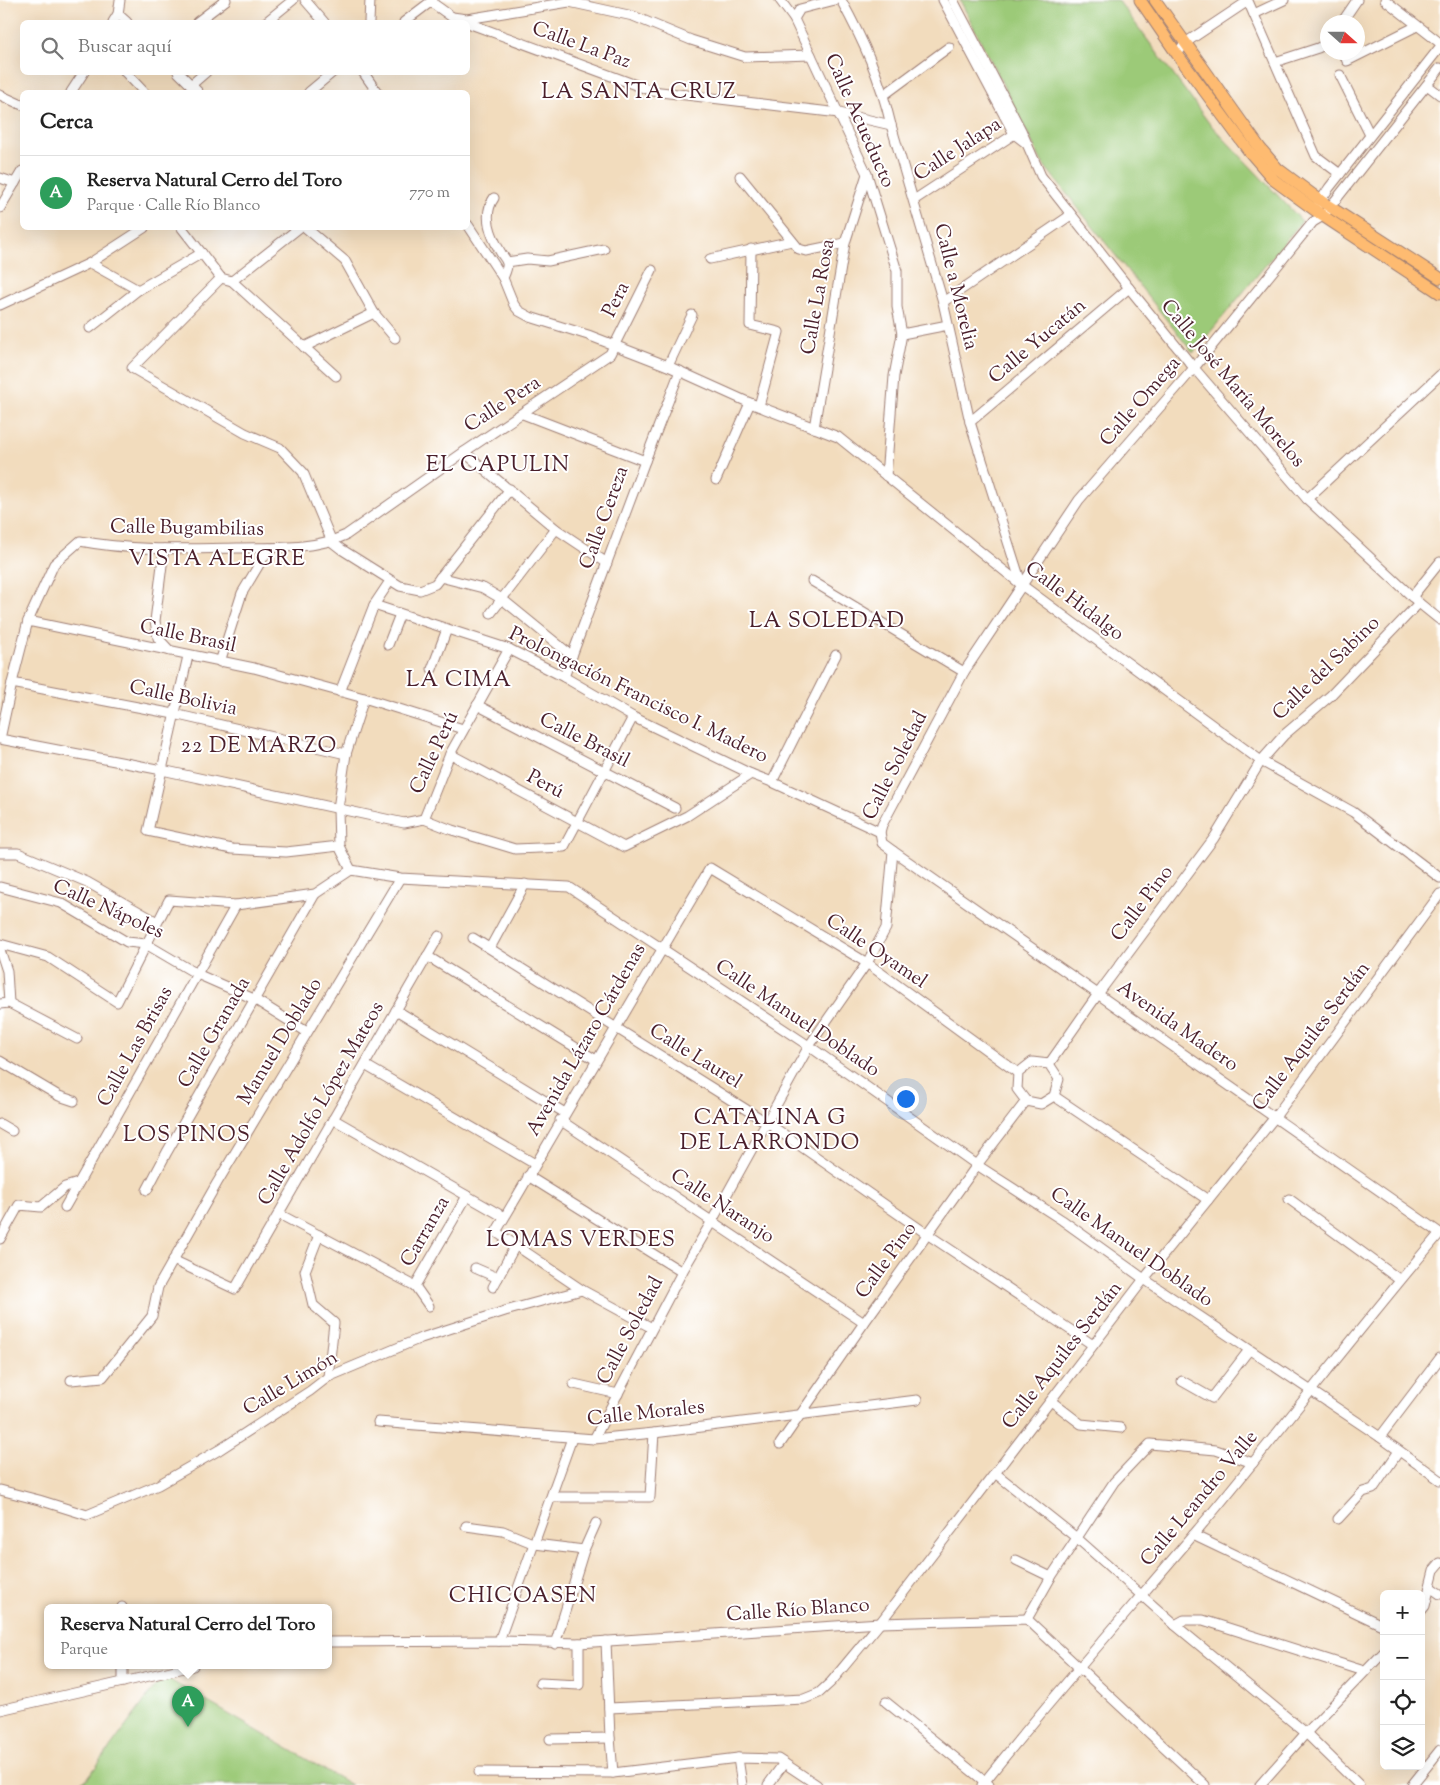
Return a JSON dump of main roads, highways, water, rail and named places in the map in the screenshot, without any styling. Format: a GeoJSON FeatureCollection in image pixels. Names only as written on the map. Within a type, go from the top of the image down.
{"type":"FeatureCollection","features":[{"type":"Feature","properties":{"kind":"main road"},"geometry":{"type":"LineString","coordinates":[[1140,0],[1177,54],[1261,167],[1274,180],[1440,293]]}},
{"type":"Feature","properties":{"kind":"main road"},"geometry":{"type":"LineString","coordinates":[[1156,0],[1184,43],[1260,148],[1320,211],[1440,278]]}},
{"type":"Feature","properties":{"kind":"place","name":"Reserva Natural Cerro del Toro"},"geometry":{"type":"Point","coordinates":[188,1727]}},
{"type":"Feature","properties":{"kind":"district","name":"LA SANTA CRUZ"},"geometry":{"type":"Point","coordinates":[639,93]}},
{"type":"Feature","properties":{"kind":"district","name":"EL CAPULIN"},"geometry":{"type":"Point","coordinates":[498,466]}},
{"type":"Feature","properties":{"kind":"district","name":"VISTA ALEGRE"},"geometry":{"type":"Point","coordinates":[217,560]}},
{"type":"Feature","properties":{"kind":"district","name":"LA SOLEDAD"},"geometry":{"type":"Point","coordinates":[827,622]}},
{"type":"Feature","properties":{"kind":"district","name":"LA CIMA"},"geometry":{"type":"Point","coordinates":[459,681]}},
{"type":"Feature","properties":{"kind":"district","name":"22 DE MARZO"},"geometry":{"type":"Point","coordinates":[259,747]}},
{"type":"Feature","properties":{"kind":"district","name":"CATALINA G DE LARRONDO"},"geometry":{"type":"Point","coordinates":[770,1132]}},
{"type":"Feature","properties":{"kind":"district","name":"LOS PINOS"},"geometry":{"type":"Point","coordinates":[187,1136]}},
{"type":"Feature","properties":{"kind":"district","name":"LOMAS VERDES"},"geometry":{"type":"Point","coordinates":[581,1241]}},
{"type":"Feature","properties":{"kind":"district","name":"CHICOASEN"},"geometry":{"type":"Point","coordinates":[523,1597]}}]}
